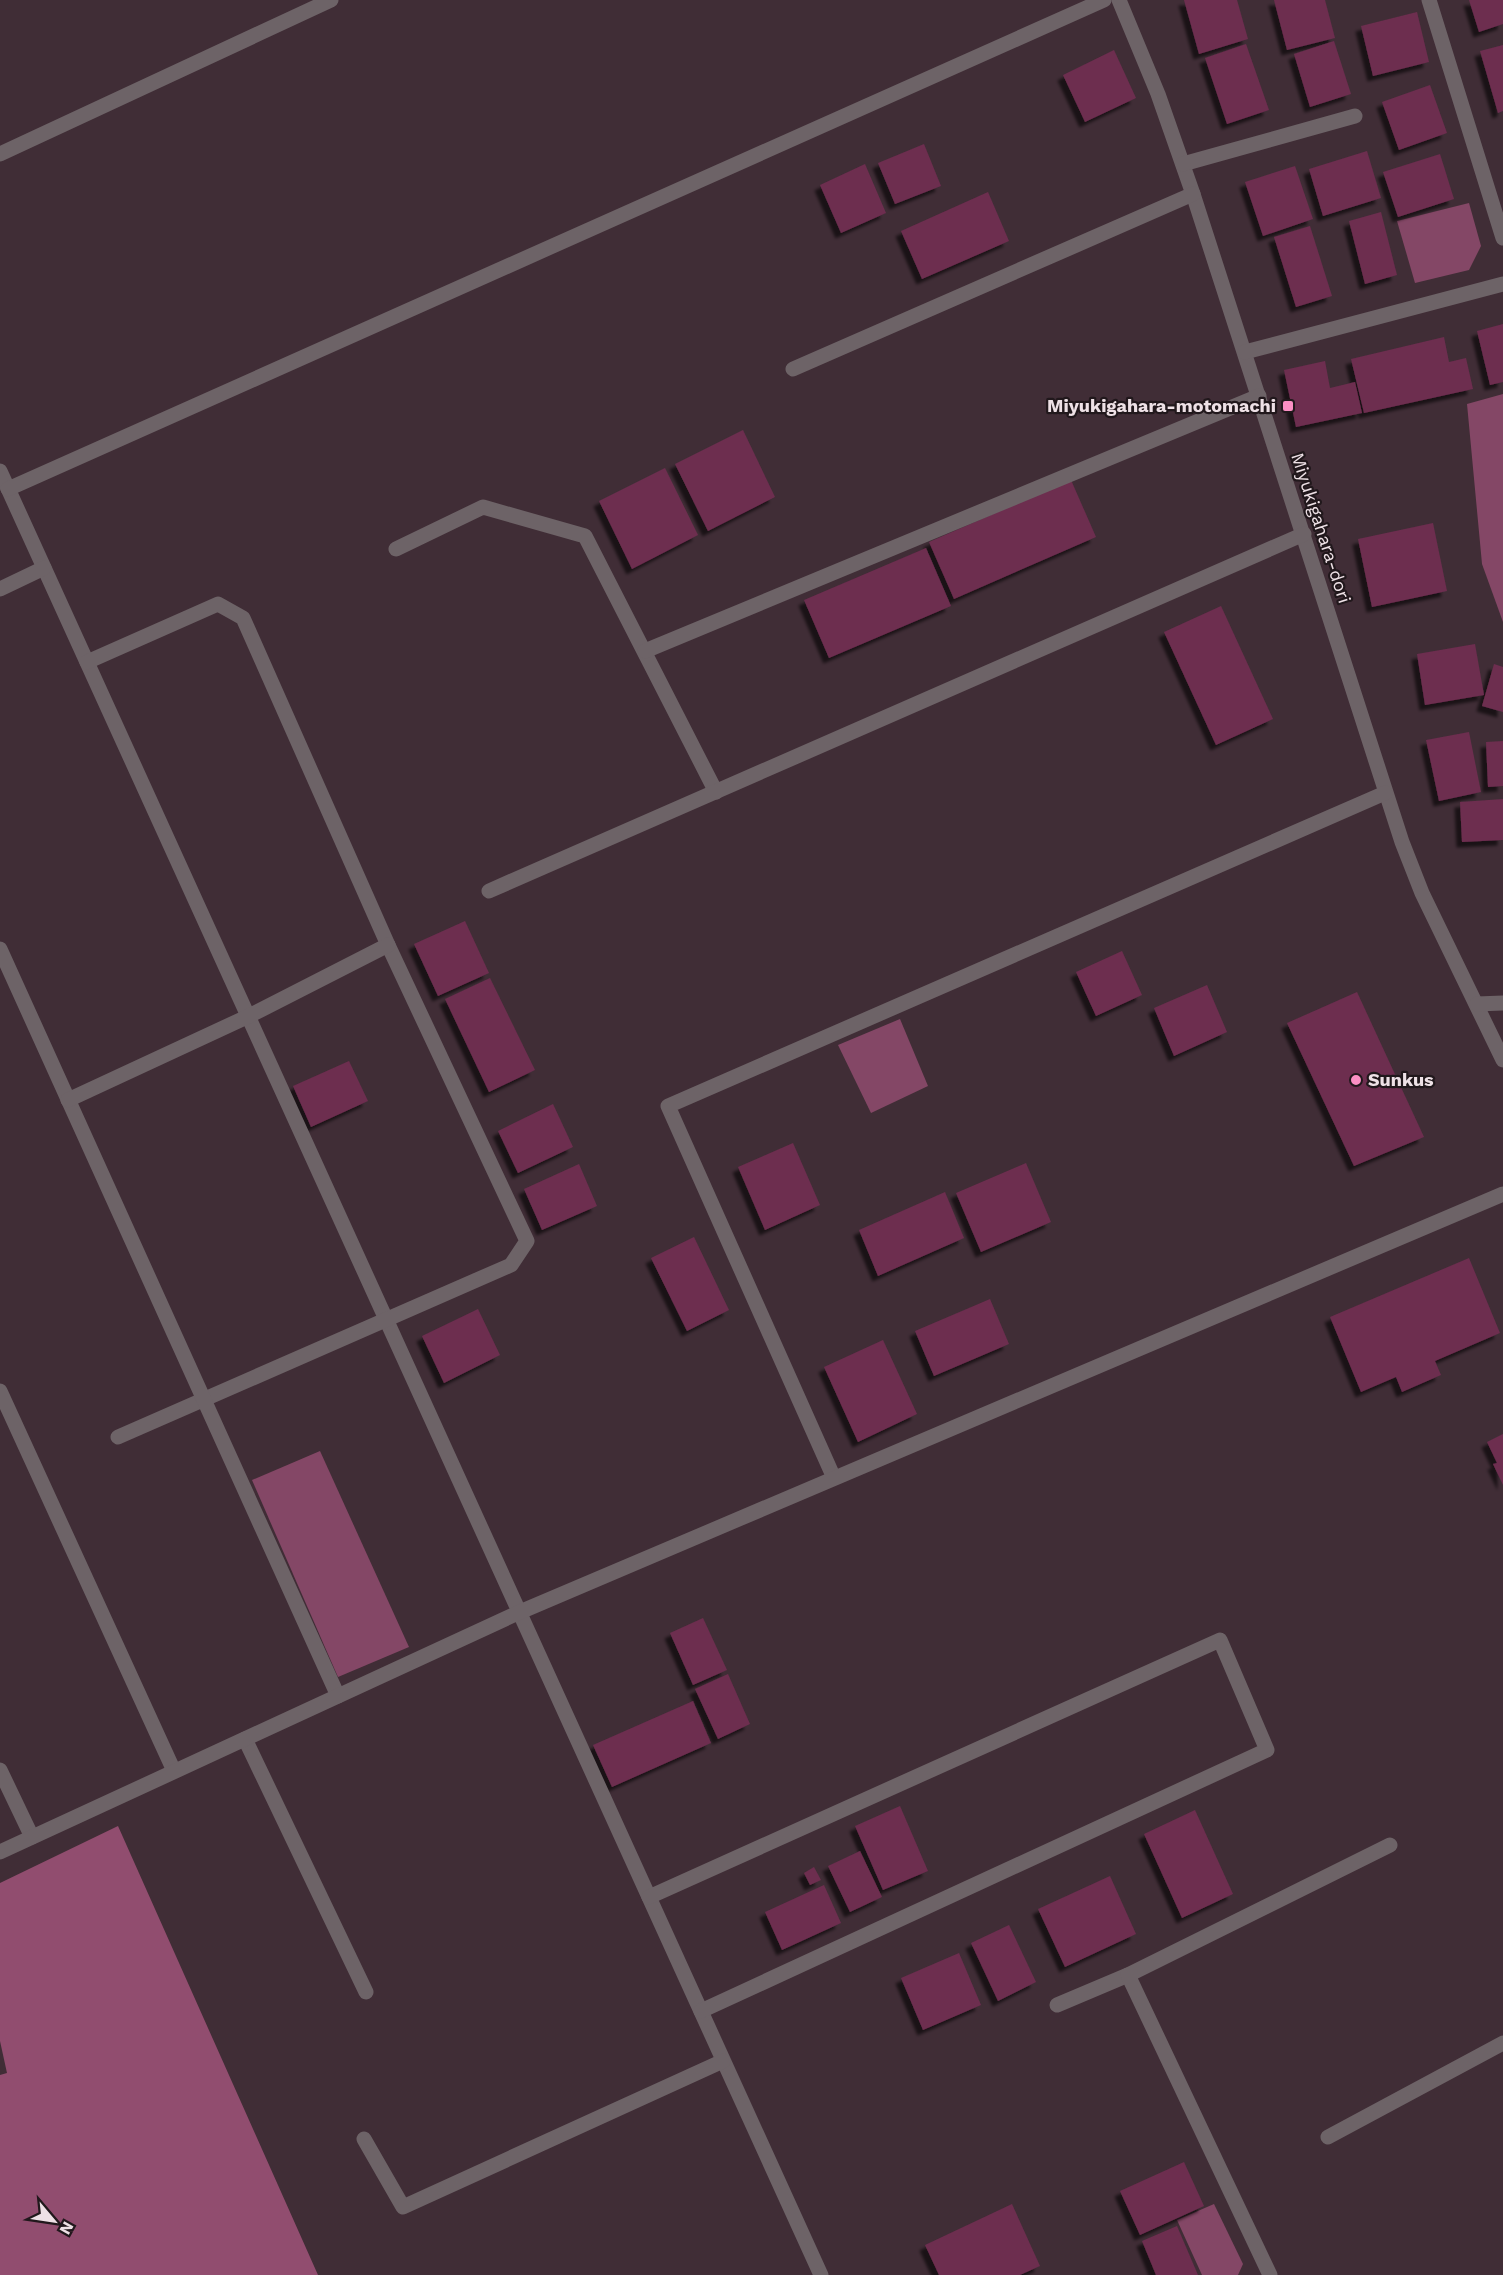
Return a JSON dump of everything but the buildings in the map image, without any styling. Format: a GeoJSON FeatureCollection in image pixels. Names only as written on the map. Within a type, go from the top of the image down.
{"type":"FeatureCollection","features":[{"type":"Feature","properties":{"kind":"street"},"geometry":{"type":"LineString","coordinates":[[0,154],[332,0]]}},
{"type":"Feature","properties":{"kind":"street"},"geometry":{"type":"LineString","coordinates":[[8,489],[1104,0]]}},
{"type":"Feature","properties":{"kind":"street","name":"Miyukigahara-dori"},"geometry":{"type":"LineString","coordinates":[[1119,0],[1183,164],[1304,534],[1385,793],[1422,893],[1503,1060]]}},
{"type":"Feature","properties":{"kind":"street"},"geometry":{"type":"LineString","coordinates":[[1429,0],[1503,238]]}},
{"type":"Feature","properties":{"kind":"street"},"geometry":{"type":"LineString","coordinates":[[1183,164],[1354,116]]}},
{"type":"Feature","properties":{"kind":"street"},"geometry":{"type":"LineString","coordinates":[[793,369],[1193,194]]}},
{"type":"Feature","properties":{"kind":"street"},"geometry":{"type":"LineString","coordinates":[[1245,352],[1503,284]]}},
{"type":"Feature","properties":{"kind":"street"},"geometry":{"type":"LineString","coordinates":[[645,651],[1259,396]]}},
{"type":"Feature","properties":{"kind":"street"},"geometry":{"type":"LineString","coordinates":[[0,471],[820,2275]]}},
{"type":"Feature","properties":{"kind":"street"},"geometry":{"type":"LineString","coordinates":[[396,549],[483,507],[585,536],[716,792]]}},
{"type":"Feature","properties":{"kind":"street"},"geometry":{"type":"LineString","coordinates":[[489,891],[1304,534]]}},
{"type":"Feature","properties":{"kind":"street"},"geometry":{"type":"LineString","coordinates":[[0,589],[44,568]]}},
{"type":"Feature","properties":{"kind":"street"},"geometry":{"type":"LineString","coordinates":[[87,662],[218,604],[243,618],[388,945],[527,1241],[511,1265],[118,1437]]}},
{"type":"Feature","properties":{"kind":"street"},"geometry":{"type":"LineString","coordinates":[[834,1478],[668,1106],[1385,793]]}},
{"type":"Feature","properties":{"kind":"street"},"geometry":{"type":"LineString","coordinates":[[68,1100],[249,1016],[388,945]]}},
{"type":"Feature","properties":{"kind":"street"},"geometry":{"type":"LineString","coordinates":[[0,950],[338,1696]]}},
{"type":"Feature","properties":{"kind":"street"},"geometry":{"type":"LineString","coordinates":[[1477,1004],[1503,1003]]}},
{"type":"Feature","properties":{"kind":"street"},"geometry":{"type":"LineString","coordinates":[[0,1852],[520,1612],[1503,1194]]}},
{"type":"Feature","properties":{"kind":"street"},"geometry":{"type":"LineString","coordinates":[[0,1390],[174,1771]]}},
{"type":"Feature","properties":{"kind":"street"},"geometry":{"type":"LineString","coordinates":[[650,1897],[1220,1640],[1267,1750],[701,2011]]}},
{"type":"Feature","properties":{"kind":"street"},"geometry":{"type":"LineString","coordinates":[[245,1739],[366,1992]]}},
{"type":"Feature","properties":{"kind":"street"},"geometry":{"type":"LineString","coordinates":[[0,1770],[32,1837]]}},
{"type":"Feature","properties":{"kind":"street"},"geometry":{"type":"LineString","coordinates":[[1057,2006],[1128,1975],[1390,1845]]}},
{"type":"Feature","properties":{"kind":"street"},"geometry":{"type":"LineString","coordinates":[[1128,1975],[1270,2275]]}},
{"type":"Feature","properties":{"kind":"street"},"geometry":{"type":"LineString","coordinates":[[1328,2137],[1503,2043]]}},
{"type":"Feature","properties":{"kind":"street"},"geometry":{"type":"LineString","coordinates":[[364,2139],[403,2207],[723,2061]]}},
{"type":"Feature","properties":{"kind":"shaded area"},"geometry":{"type":"Polygon","coordinates":[[[1469,203],[1481,246],[1469,270],[1415,283],[1397,221],[1469,203]]]}},
{"type":"Feature","properties":{"kind":"shaded area"},"geometry":{"type":"Polygon","coordinates":[[[1503,394],[1503,622],[1482,564],[1467,404],[1503,394]]]}},
{"type":"Feature","properties":{"kind":"shaded area"},"geometry":{"type":"Polygon","coordinates":[[[900,1019],[928,1086],[871,1113],[838,1045],[900,1019]]]}},
{"type":"Feature","properties":{"kind":"shaded area"},"geometry":{"type":"Polygon","coordinates":[[[320,1451],[409,1647],[338,1677],[252,1480],[320,1451]]]}},
{"type":"Feature","properties":{"kind":"shaded area"},"geometry":{"type":"Polygon","coordinates":[[[118,1826],[318,2275],[0,2275],[0,2075],[7,2073],[0,2041],[0,1883],[118,1826]]]}},
{"type":"Feature","properties":{"kind":"shaded area"},"geometry":{"type":"Polygon","coordinates":[[[1214,2204],[1243,2264],[1238,2275],[1202,2275],[1177,2220],[1214,2204]]]}},
{"type":"Feature","properties":{"kind":"place","name":"Miyukigahara-motomachi"},"geometry":{"type":"Point","coordinates":[1288,406]}},
{"type":"Feature","properties":{"kind":"place","name":"Sunkus"},"geometry":{"type":"Point","coordinates":[1356,1080]}}]}
